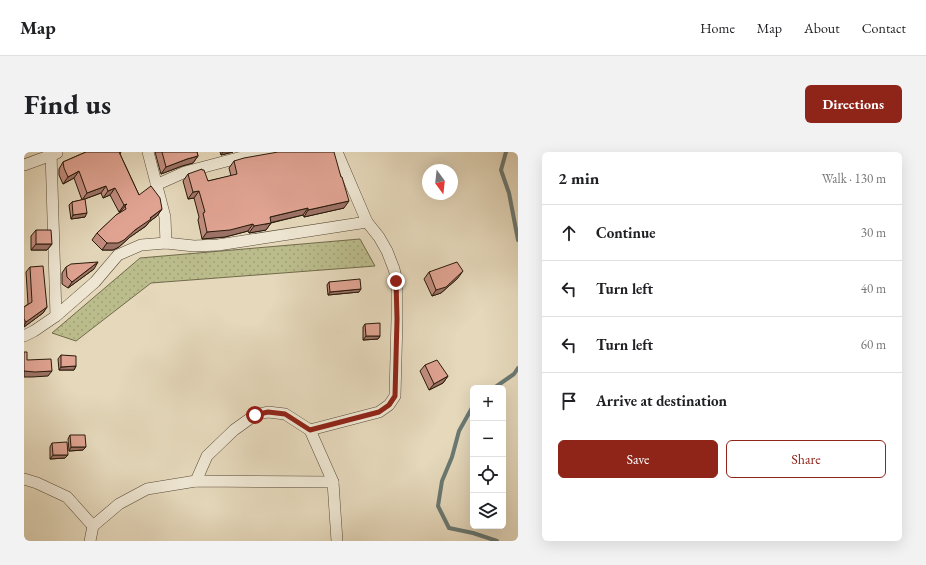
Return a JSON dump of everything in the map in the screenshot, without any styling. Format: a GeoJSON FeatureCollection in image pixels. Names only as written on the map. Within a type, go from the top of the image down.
{"type":"FeatureCollection","features":[{"type":"Feature","properties":{"kind":"street"},"geometry":{"type":"LineString","coordinates":[[148,152],[165,217],[166,243]]}},
{"type":"Feature","properties":{"kind":"street"},"geometry":{"type":"LineString","coordinates":[[156,185],[185,172],[238,158],[273,152]]}},
{"type":"Feature","properties":{"kind":"street"},"geometry":{"type":"LineString","coordinates":[[310,430],[379,412],[389,405],[395,396],[397,319],[396,281],[394,270],[387,251],[379,237],[367,222],[337,152]]}},
{"type":"Feature","properties":{"kind":"street"},"geometry":{"type":"LineString","coordinates":[[24,165],[54,153],[56,316]]}},
{"type":"Feature","properties":{"kind":"street"},"geometry":{"type":"LineString","coordinates":[[24,336],[34,332],[56,316],[95,282],[118,255],[141,245],[166,243],[194,246],[218,245],[367,222]]}},
{"type":"Feature","properties":{"kind":"street"},"geometry":{"type":"LineString","coordinates":[[196,482],[207,456],[234,430],[255,415],[268,412],[285,414],[310,430],[333,482],[337,541]]}},
{"type":"Feature","properties":{"kind":"street"},"geometry":{"type":"LineString","coordinates":[[24,479],[37,483],[67,497],[93,526]]}},
{"type":"Feature","properties":{"kind":"street"},"geometry":{"type":"LineString","coordinates":[[90,541],[93,526],[119,504],[147,489],[196,482],[333,482]]}},
{"type":"Feature","properties":{"kind":"green space"},"geometry":{"type":"Polygon","coordinates":[[[360,239],[375,266],[151,283],[76,341],[52,333],[140,258],[360,239]]]}},
{"type":"Feature","properties":{"kind":"building"},"geometry":{"type":"Polygon","coordinates":[[[86,152],[119,152],[139,195],[151,186],[160,198],[162,209],[124,240],[118,243],[107,243],[97,233],[116,215],[126,209],[125,206],[127,204],[124,205],[115,188],[108,191],[106,186],[87,193],[79,171],[68,177],[64,168],[63,162],[86,152]]]}},
{"type":"Feature","properties":{"kind":"building"},"geometry":{"type":"Polygon","coordinates":[[[162,152],[197,152],[198,156],[166,167],[162,152]]]}},
{"type":"Feature","properties":{"kind":"building"},"geometry":{"type":"Polygon","coordinates":[[[278,152],[334,152],[349,201],[308,210],[308,208],[270,217],[271,223],[254,226],[253,224],[230,230],[207,232],[203,213],[205,212],[199,191],[193,192],[188,174],[202,169],[204,170],[208,181],[237,174],[234,161],[278,152]]]}},
{"type":"Feature","properties":{"kind":"building"},"geometry":{"type":"Polygon","coordinates":[[[85,199],[87,213],[73,215],[72,202],[85,199]]]}},
{"type":"Feature","properties":{"kind":"building"},"geometry":{"type":"Polygon","coordinates":[[[36,230],[51,230],[52,244],[36,244],[36,230]]]}},
{"type":"Feature","properties":{"kind":"building"},"geometry":{"type":"Polygon","coordinates":[[[98,262],[72,282],[67,277],[66,267],[71,264],[98,262]]]}},
{"type":"Feature","properties":{"kind":"building"},"geometry":{"type":"Polygon","coordinates":[[[457,262],[463,271],[446,287],[436,290],[429,272],[457,262]]]}},
{"type":"Feature","properties":{"kind":"building"},"geometry":{"type":"Polygon","coordinates":[[[43,266],[47,307],[26,322],[24,319],[24,307],[32,302],[30,267],[43,266]]]}},
{"type":"Feature","properties":{"kind":"building"},"geometry":{"type":"Polygon","coordinates":[[[360,279],[361,289],[330,292],[329,282],[360,279]]]}},
{"type":"Feature","properties":{"kind":"building"},"geometry":{"type":"Polygon","coordinates":[[[380,323],[380,336],[366,336],[365,324],[380,323]]]}},
{"type":"Feature","properties":{"kind":"building"},"geometry":{"type":"Polygon","coordinates":[[[24,352],[27,352],[27,360],[51,359],[52,371],[24,371],[24,352]]]}},
{"type":"Feature","properties":{"kind":"building"},"geometry":{"type":"Polygon","coordinates":[[[61,355],[76,356],[76,366],[61,367],[61,355]]]}},
{"type":"Feature","properties":{"kind":"building"},"geometry":{"type":"Polygon","coordinates":[[[437,360],[448,376],[434,384],[425,365],[437,360]]]}},
{"type":"Feature","properties":{"kind":"building"},"geometry":{"type":"Polygon","coordinates":[[[70,435],[85,435],[86,447],[71,447],[70,435]]]}},
{"type":"Feature","properties":{"kind":"building"},"geometry":{"type":"Polygon","coordinates":[[[67,442],[68,455],[53,455],[52,443],[67,442]]]}},
{"type":"Feature","properties":{"kind":"waterway"},"geometry":{"type":"LineString","coordinates":[[506,152],[501,170],[509,193],[518,240]]}},
{"type":"Feature","properties":{"kind":"waterway"},"geometry":{"type":"LineString","coordinates":[[498,385],[514,374],[518,368]]}},
{"type":"Feature","properties":{"kind":"waterway"},"geometry":{"type":"LineString","coordinates":[[470,411],[459,431],[452,457],[442,481],[438,506],[449,528],[473,533],[497,541]]}},
{"type":"Feature","properties":{"kind":"route"},"geometry":{"type":"LineString","coordinates":[[255,415],[268,412],[285,414],[310,430],[379,412],[389,405],[395,396],[397,319],[396,281]]}}]}
